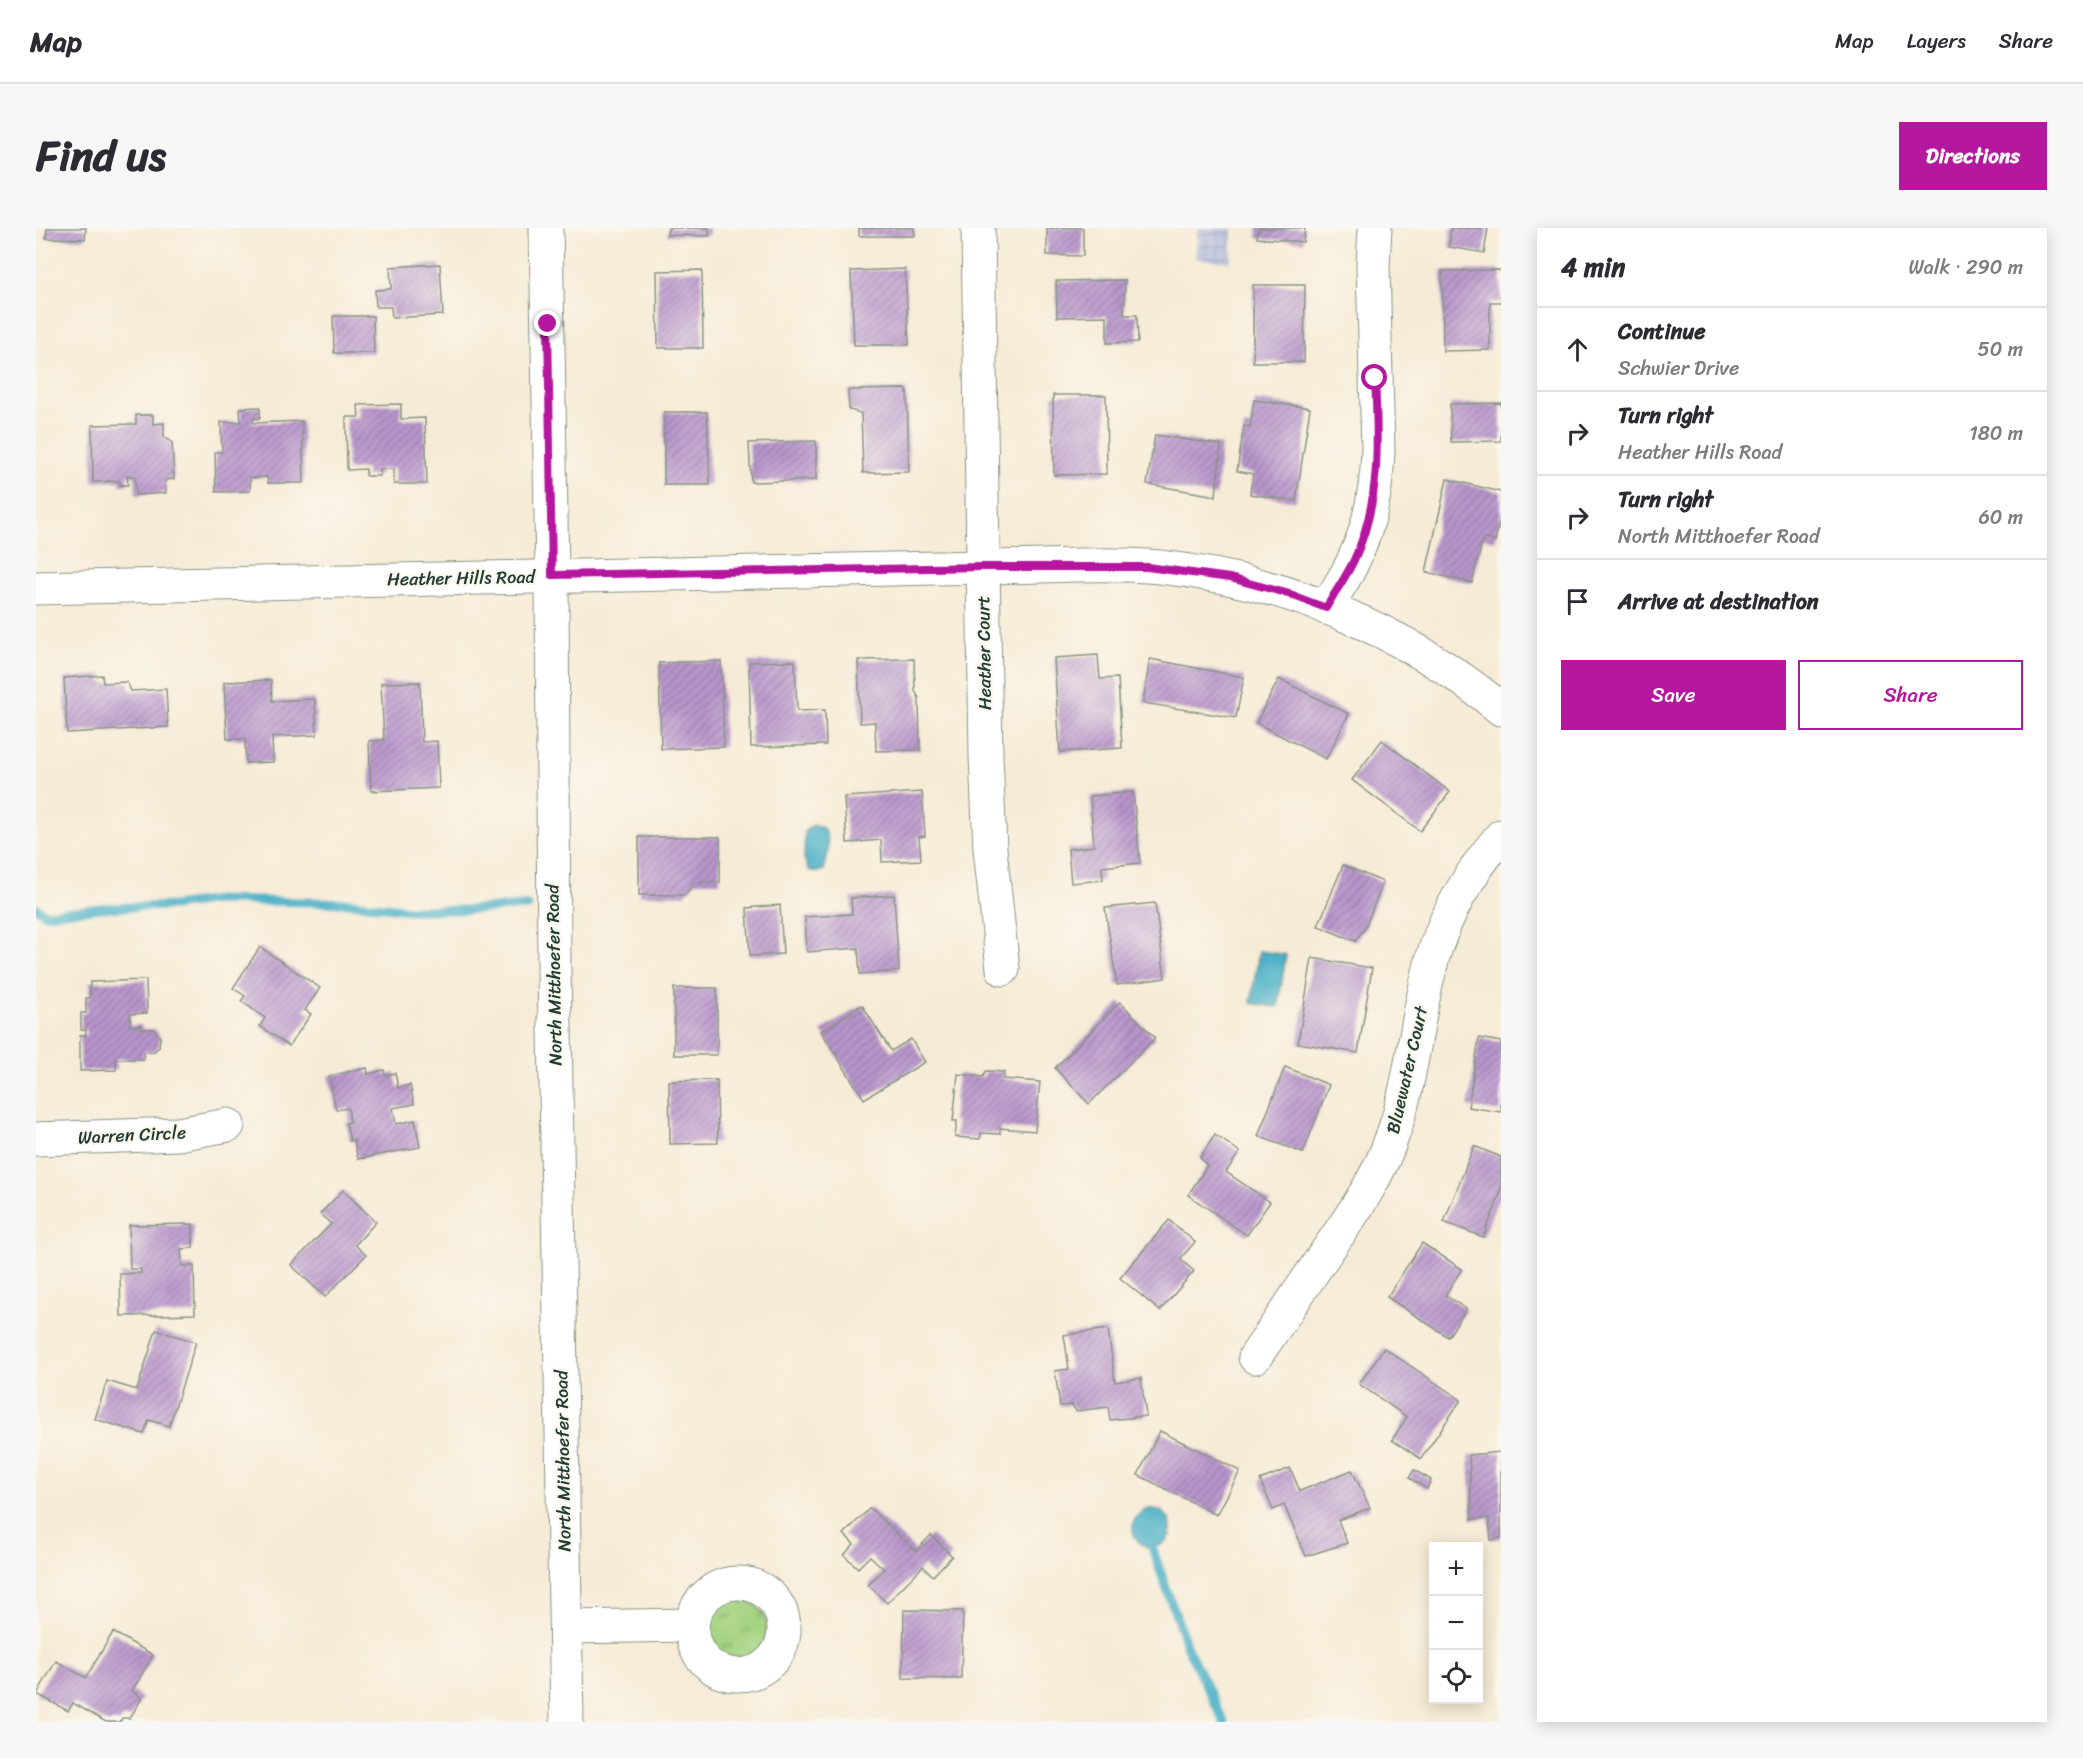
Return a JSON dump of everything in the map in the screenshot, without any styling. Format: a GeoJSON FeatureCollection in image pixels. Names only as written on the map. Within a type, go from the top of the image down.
{"type":"FeatureCollection","features":[{"type":"Feature","properties":{"kind":"street","name":"North Mitthoefer Road"},"geometry":{"type":"LineString","coordinates":[[546,228],[552,575],[554,970],[567,1722]]}},
{"type":"Feature","properties":{"kind":"street","name":"Heather Court"},"geometry":{"type":"LineString","coordinates":[[978,228],[982,567],[988,807],[994,894],[1003,969]]}},
{"type":"Feature","properties":{"kind":"street"},"geometry":{"type":"LineString","coordinates":[[1326,608],[1354,561],[1364,534],[1376,478],[1378,450],[1373,265],[1375,228]]}},
{"type":"Feature","properties":{"kind":"street","name":"Heather Hills Road"},"geometry":{"type":"LineString","coordinates":[[36,588],[982,567],[1161,568],[1238,580],[1286,593],[1364,623],[1470,684],[1501,709]]}},
{"type":"Feature","properties":{"kind":"street","name":"Bluewater Court"},"geometry":{"type":"LineString","coordinates":[[1255,1357],[1372,1186],[1401,1110],[1428,977],[1440,938],[1456,898],[1501,836]]}},
{"type":"Feature","properties":{"kind":"street","name":"Warren Circle"},"geometry":{"type":"LineString","coordinates":[[36,1139],[178,1134],[228,1125]]}},
{"type":"Feature","properties":{"kind":"street"},"geometry":{"type":"LineString","coordinates":[[566,1627],[692,1625]]}},
{"type":"Feature","properties":{"kind":"shaded area"},"geometry":{"type":"Polygon","coordinates":[[[1198,228],[1233,229],[1230,262],[1195,258],[1198,228]]]}},
{"type":"Feature","properties":{"kind":"green space"},"geometry":{"type":"Polygon","coordinates":[[[738,1599],[749,1601],[762,1612],[767,1628],[765,1639],[754,1652],[738,1657],[727,1655],[714,1644],[709,1628],[711,1617],[722,1604],[738,1599]]]}},
{"type":"Feature","properties":{"kind":"water"},"geometry":{"type":"Polygon","coordinates":[[[813,825],[823,828],[828,843],[824,870],[817,872],[809,870],[804,858],[805,831],[813,825]]]}},
{"type":"Feature","properties":{"kind":"water"},"geometry":{"type":"Polygon","coordinates":[[[1259,951],[1286,955],[1278,1007],[1251,1003],[1259,951]]]}},
{"type":"Feature","properties":{"kind":"water"},"geometry":{"type":"Polygon","coordinates":[[[1152,1509],[1159,1510],[1165,1515],[1170,1521],[1170,1535],[1165,1541],[1159,1546],[1152,1547],[1145,1546],[1139,1541],[1134,1535],[1133,1528],[1134,1521],[1139,1515],[1145,1510],[1152,1509]]]}},
{"type":"Feature","properties":{"kind":"building"},"geometry":{"type":"Polygon","coordinates":[[[47,228],[86,228],[85,239],[46,238],[47,228]]]}},
{"type":"Feature","properties":{"kind":"building"},"geometry":{"type":"Polygon","coordinates":[[[668,228],[709,228],[709,236],[667,235],[668,228]]]}},
{"type":"Feature","properties":{"kind":"building"},"geometry":{"type":"Polygon","coordinates":[[[859,228],[914,228],[915,236],[859,236],[859,228]]]}},
{"type":"Feature","properties":{"kind":"building"},"geometry":{"type":"Polygon","coordinates":[[[1047,228],[1083,228],[1083,256],[1047,255],[1047,228]]]}},
{"type":"Feature","properties":{"kind":"building"},"geometry":{"type":"Polygon","coordinates":[[[1258,228],[1305,228],[1303,242],[1257,238],[1258,228]]]}},
{"type":"Feature","properties":{"kind":"building"},"geometry":{"type":"Polygon","coordinates":[[[1451,228],[1488,228],[1484,253],[1449,247],[1451,228]]]}},
{"type":"Feature","properties":{"kind":"building"},"geometry":{"type":"Polygon","coordinates":[[[440,264],[443,315],[392,318],[391,307],[376,307],[375,290],[391,289],[390,267],[440,264]]]}},
{"type":"Feature","properties":{"kind":"building"},"geometry":{"type":"Polygon","coordinates":[[[905,269],[909,345],[854,345],[851,271],[905,269]]]}},
{"type":"Feature","properties":{"kind":"building"},"geometry":{"type":"Polygon","coordinates":[[[702,270],[703,348],[658,348],[657,271],[702,270]]]}},
{"type":"Feature","properties":{"kind":"building"},"geometry":{"type":"Polygon","coordinates":[[[1501,270],[1501,302],[1490,302],[1490,350],[1443,351],[1442,271],[1501,270]]]}},
{"type":"Feature","properties":{"kind":"building"},"geometry":{"type":"Polygon","coordinates":[[[1125,280],[1124,315],[1137,315],[1138,342],[1107,343],[1107,316],[1057,317],[1056,281],[1125,280]]]}},
{"type":"Feature","properties":{"kind":"building"},"geometry":{"type":"Polygon","coordinates":[[[1253,285],[1305,285],[1304,362],[1253,362],[1253,285]]]}},
{"type":"Feature","properties":{"kind":"building"},"geometry":{"type":"Polygon","coordinates":[[[333,316],[373,316],[374,353],[334,353],[333,316]]]}},
{"type":"Feature","properties":{"kind":"building"},"geometry":{"type":"Polygon","coordinates":[[[907,389],[909,472],[863,473],[861,413],[849,410],[848,390],[907,389]]]}},
{"type":"Feature","properties":{"kind":"building"},"geometry":{"type":"Polygon","coordinates":[[[1053,395],[1106,395],[1107,474],[1054,475],[1053,395]]]}},
{"type":"Feature","properties":{"kind":"building"},"geometry":{"type":"Polygon","coordinates":[[[1254,400],[1310,408],[1296,501],[1250,494],[1253,474],[1237,471],[1244,426],[1250,427],[1254,400]]]}},
{"type":"Feature","properties":{"kind":"building"},"geometry":{"type":"Polygon","coordinates":[[[1501,403],[1501,441],[1451,442],[1450,404],[1501,403]]]}},
{"type":"Feature","properties":{"kind":"building"},"geometry":{"type":"Polygon","coordinates":[[[401,404],[401,419],[425,418],[427,484],[394,484],[394,469],[380,469],[380,476],[366,476],[366,469],[347,470],[346,417],[359,417],[358,405],[401,404]]]}},
{"type":"Feature","properties":{"kind":"building"},"geometry":{"type":"Polygon","coordinates":[[[260,407],[260,418],[253,419],[253,423],[302,421],[304,483],[268,483],[267,477],[250,478],[250,491],[216,492],[215,452],[222,452],[221,422],[241,422],[240,408],[260,407]]]}},
{"type":"Feature","properties":{"kind":"building"},"geometry":{"type":"Polygon","coordinates":[[[664,412],[707,412],[710,485],[664,485],[664,412]]]}},
{"type":"Feature","properties":{"kind":"building"},"geometry":{"type":"Polygon","coordinates":[[[136,415],[153,415],[153,424],[164,423],[164,437],[172,442],[174,479],[165,480],[166,493],[136,495],[135,477],[127,475],[128,485],[120,485],[120,481],[93,482],[92,425],[136,424],[136,415]]]}},
{"type":"Feature","properties":{"kind":"building"},"geometry":{"type":"Polygon","coordinates":[[[1155,435],[1221,445],[1216,496],[1147,484],[1155,435]]]}},
{"type":"Feature","properties":{"kind":"building"},"geometry":{"type":"Polygon","coordinates":[[[816,441],[816,480],[751,482],[749,443],[816,441]]]}},
{"type":"Feature","properties":{"kind":"building"},"geometry":{"type":"Polygon","coordinates":[[[1447,479],[1501,492],[1501,514],[1495,541],[1483,538],[1472,583],[1426,572],[1447,479]]]}},
{"type":"Feature","properties":{"kind":"building"},"geometry":{"type":"Polygon","coordinates":[[[1098,655],[1100,679],[1118,678],[1122,748],[1060,752],[1054,658],[1098,655]]]}},
{"type":"Feature","properties":{"kind":"building"},"geometry":{"type":"Polygon","coordinates":[[[914,659],[915,691],[919,698],[920,750],[876,751],[875,722],[860,723],[858,660],[914,659]]]}},
{"type":"Feature","properties":{"kind":"building"},"geometry":{"type":"Polygon","coordinates":[[[1150,659],[1244,677],[1236,718],[1143,703],[1150,659]]]}},
{"type":"Feature","properties":{"kind":"building"},"geometry":{"type":"Polygon","coordinates":[[[721,661],[724,747],[661,749],[659,663],[721,661]]]}},
{"type":"Feature","properties":{"kind":"building"},"geometry":{"type":"Polygon","coordinates":[[[795,661],[797,711],[825,710],[826,745],[751,747],[749,662],[795,661]]]}},
{"type":"Feature","properties":{"kind":"building"},"geometry":{"type":"Polygon","coordinates":[[[102,675],[103,683],[127,682],[131,691],[166,689],[168,727],[67,733],[64,678],[102,675]]]}},
{"type":"Feature","properties":{"kind":"building"},"geometry":{"type":"Polygon","coordinates":[[[1279,679],[1349,714],[1326,759],[1256,723],[1279,679]]]}},
{"type":"Feature","properties":{"kind":"building"},"geometry":{"type":"Polygon","coordinates":[[[271,680],[272,701],[315,699],[317,735],[272,737],[273,762],[246,763],[245,739],[227,739],[224,682],[271,680]]]}},
{"type":"Feature","properties":{"kind":"building"},"geometry":{"type":"Polygon","coordinates":[[[420,682],[422,742],[437,741],[439,788],[371,791],[369,741],[384,740],[381,683],[420,682]]]}},
{"type":"Feature","properties":{"kind":"building"},"geometry":{"type":"Polygon","coordinates":[[[1382,740],[1450,792],[1420,831],[1352,780],[1382,740]]]}},
{"type":"Feature","properties":{"kind":"building"},"geometry":{"type":"Polygon","coordinates":[[[922,792],[925,836],[919,837],[921,860],[882,862],[881,840],[847,843],[844,797],[922,792]]]}},
{"type":"Feature","properties":{"kind":"building"},"geometry":{"type":"Polygon","coordinates":[[[1133,792],[1140,863],[1102,867],[1103,880],[1071,883],[1068,849],[1094,846],[1090,796],[1133,792]]]}},
{"type":"Feature","properties":{"kind":"building"},"geometry":{"type":"Polygon","coordinates":[[[639,837],[720,837],[720,882],[695,882],[685,895],[639,895],[639,837]]]}},
{"type":"Feature","properties":{"kind":"building"},"geometry":{"type":"Polygon","coordinates":[[[1343,865],[1383,882],[1365,928],[1355,941],[1318,926],[1343,865]]]}},
{"type":"Feature","properties":{"kind":"building"},"geometry":{"type":"Polygon","coordinates":[[[894,895],[899,971],[860,974],[858,948],[807,952],[805,917],[852,914],[851,898],[894,895]]]}},
{"type":"Feature","properties":{"kind":"building"},"geometry":{"type":"Polygon","coordinates":[[[1155,903],[1165,978],[1117,985],[1105,908],[1155,903]]]}},
{"type":"Feature","properties":{"kind":"building"},"geometry":{"type":"Polygon","coordinates":[[[780,905],[783,954],[750,956],[747,908],[780,905]]]}},
{"type":"Feature","properties":{"kind":"building"},"geometry":{"type":"Polygon","coordinates":[[[260,947],[320,988],[305,1010],[311,1014],[289,1046],[260,1026],[265,1018],[241,1001],[245,996],[233,988],[260,947]]]}},
{"type":"Feature","properties":{"kind":"building"},"geometry":{"type":"Polygon","coordinates":[[[1312,958],[1372,968],[1358,1053],[1298,1043],[1312,958]]]}},
{"type":"Feature","properties":{"kind":"building"},"geometry":{"type":"Polygon","coordinates":[[[146,980],[147,1013],[130,1014],[130,1026],[142,1025],[142,1029],[154,1029],[160,1037],[159,1047],[153,1052],[144,1052],[144,1059],[116,1059],[116,1070],[80,1071],[80,1035],[86,1035],[86,1030],[81,1030],[81,1013],[86,1013],[86,998],[90,998],[90,982],[146,980]]]}},
{"type":"Feature","properties":{"kind":"building"},"geometry":{"type":"Polygon","coordinates":[[[674,988],[717,988],[717,1055],[674,1055],[674,988]]]}},
{"type":"Feature","properties":{"kind":"building"},"geometry":{"type":"Polygon","coordinates":[[[1120,1002],[1155,1038],[1089,1104],[1055,1068],[1120,1002]]]}},
{"type":"Feature","properties":{"kind":"building"},"geometry":{"type":"Polygon","coordinates":[[[862,1005],[891,1051],[911,1039],[925,1062],[864,1099],[821,1031],[862,1005]]]}},
{"type":"Feature","properties":{"kind":"building"},"geometry":{"type":"Polygon","coordinates":[[[1479,1038],[1501,1042],[1501,1112],[1468,1107],[1479,1038]]]}},
{"type":"Feature","properties":{"kind":"building"},"geometry":{"type":"Polygon","coordinates":[[[1285,1067],[1329,1085],[1303,1153],[1258,1136],[1285,1067]]]}},
{"type":"Feature","properties":{"kind":"building"},"geometry":{"type":"Polygon","coordinates":[[[367,1068],[368,1074],[384,1070],[385,1075],[395,1073],[398,1088],[410,1085],[414,1104],[393,1108],[396,1124],[415,1120],[420,1147],[358,1159],[354,1140],[350,1141],[346,1123],[350,1122],[348,1108],[336,1110],[329,1076],[367,1068]]]}},
{"type":"Feature","properties":{"kind":"building"},"geometry":{"type":"Polygon","coordinates":[[[986,1071],[1004,1072],[1003,1079],[1040,1082],[1035,1131],[1000,1128],[1000,1134],[981,1133],[980,1139],[955,1137],[957,1121],[953,1121],[958,1074],[983,1077],[986,1071]]]}},
{"type":"Feature","properties":{"kind":"building"},"geometry":{"type":"Polygon","coordinates":[[[717,1080],[718,1143],[670,1144],[669,1081],[717,1080]]]}},
{"type":"Feature","properties":{"kind":"building"},"geometry":{"type":"Polygon","coordinates":[[[1215,1135],[1240,1152],[1226,1172],[1270,1202],[1247,1235],[1188,1195],[1207,1166],[1200,1157],[1215,1135]]]}},
{"type":"Feature","properties":{"kind":"building"},"geometry":{"type":"Polygon","coordinates":[[[1474,1146],[1501,1157],[1501,1192],[1483,1237],[1444,1222],[1474,1146]]]}},
{"type":"Feature","properties":{"kind":"building"},"geometry":{"type":"Polygon","coordinates":[[[343,1190],[376,1222],[355,1245],[366,1255],[325,1297],[291,1265],[331,1224],[320,1214],[343,1190]]]}},
{"type":"Feature","properties":{"kind":"building"},"geometry":{"type":"Polygon","coordinates":[[[1169,1220],[1195,1242],[1180,1259],[1194,1271],[1160,1311],[1120,1278],[1169,1220]]]}},
{"type":"Feature","properties":{"kind":"building"},"geometry":{"type":"Polygon","coordinates":[[[193,1224],[193,1248],[181,1249],[182,1266],[194,1266],[195,1314],[121,1316],[120,1274],[141,1273],[141,1269],[130,1269],[129,1225],[193,1224]]]}},
{"type":"Feature","properties":{"kind":"building"},"geometry":{"type":"Polygon","coordinates":[[[1422,1243],[1462,1269],[1445,1295],[1466,1309],[1448,1337],[1387,1297],[1422,1243]]]}},
{"type":"Feature","properties":{"kind":"building"},"geometry":{"type":"Polygon","coordinates":[[[1108,1329],[1115,1382],[1141,1378],[1146,1416],[1110,1420],[1108,1407],[1076,1411],[1072,1405],[1060,1406],[1055,1371],[1069,1369],[1064,1335],[1108,1329]]]}},
{"type":"Feature","properties":{"kind":"building"},"geometry":{"type":"Polygon","coordinates":[[[156,1330],[196,1342],[169,1426],[149,1420],[144,1434],[95,1419],[107,1381],[137,1390],[156,1330]]]}},
{"type":"Feature","properties":{"kind":"building"},"geometry":{"type":"Polygon","coordinates":[[[1384,1348],[1461,1400],[1421,1459],[1392,1440],[1407,1417],[1359,1384],[1384,1348]]]}},
{"type":"Feature","properties":{"kind":"building"},"geometry":{"type":"Polygon","coordinates":[[[1160,1431],[1240,1471],[1217,1515],[1138,1475],[1160,1431]]]}},
{"type":"Feature","properties":{"kind":"building"},"geometry":{"type":"Polygon","coordinates":[[[1501,1452],[1501,1538],[1491,1540],[1489,1518],[1472,1519],[1469,1455],[1501,1452]]]}},
{"type":"Feature","properties":{"kind":"building"},"geometry":{"type":"Polygon","coordinates":[[[1290,1468],[1300,1491],[1352,1470],[1370,1508],[1338,1520],[1347,1543],[1306,1556],[1284,1505],[1273,1510],[1260,1480],[1290,1468]]]}},
{"type":"Feature","properties":{"kind":"building"},"geometry":{"type":"Polygon","coordinates":[[[1414,1470],[1431,1480],[1427,1489],[1409,1478],[1414,1470]]]}},
{"type":"Feature","properties":{"kind":"building"},"geometry":{"type":"Polygon","coordinates":[[[870,1508],[916,1551],[931,1535],[952,1556],[933,1576],[923,1566],[887,1603],[868,1585],[884,1569],[870,1556],[858,1568],[844,1555],[854,1544],[844,1534],[870,1508]]]}},
{"type":"Feature","properties":{"kind":"building"},"geometry":{"type":"Polygon","coordinates":[[[904,1610],[963,1611],[961,1679],[903,1678],[904,1610]]]}},
{"type":"Feature","properties":{"kind":"building"},"geometry":{"type":"Polygon","coordinates":[[[113,1632],[153,1655],[132,1691],[142,1698],[130,1718],[122,1718],[120,1722],[106,1722],[73,1703],[68,1711],[37,1694],[56,1661],[86,1678],[113,1632]]]}},
{"type":"Feature","properties":{"kind":"waterway"},"geometry":{"type":"LineString","coordinates":[[37,908],[45,914],[101,908],[173,906],[218,900],[352,903],[410,910],[465,910],[528,906]]}},
{"type":"Feature","properties":{"kind":"waterway"},"geometry":{"type":"LineString","coordinates":[[1152,1547],[1187,1647],[1224,1722]]}},
{"type":"Feature","properties":{"kind":"route"},"geometry":{"type":"LineString","coordinates":[[548,324],[552,575],[982,567],[1147,567],[1230,578],[1286,593],[1326,608],[1354,561],[1364,534],[1374,492],[1378,450],[1375,378]]}}]}
